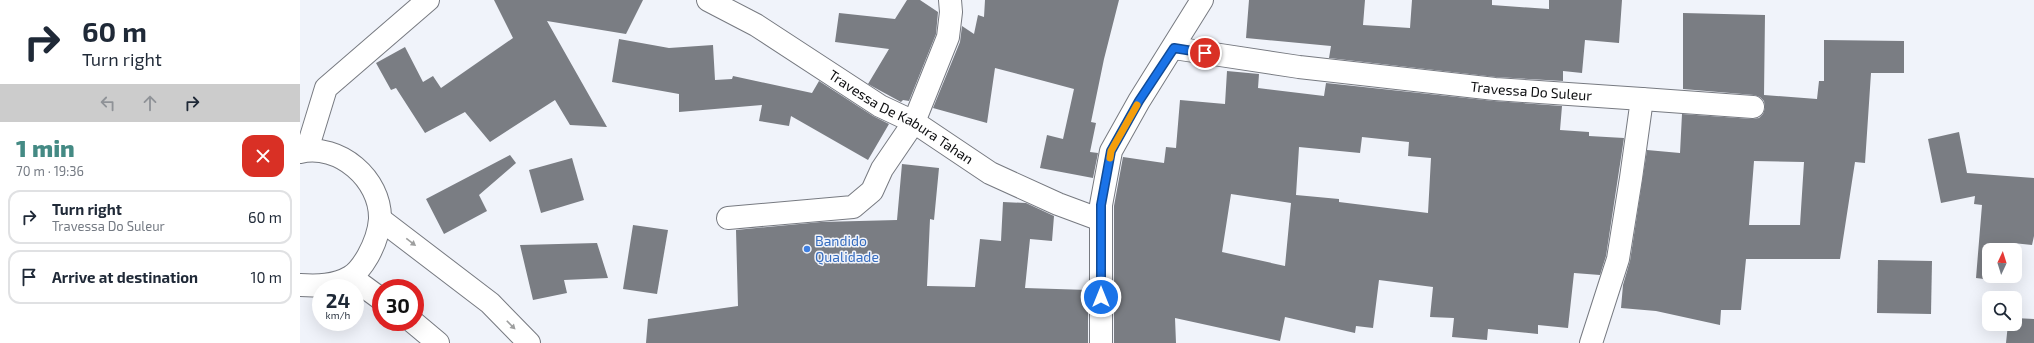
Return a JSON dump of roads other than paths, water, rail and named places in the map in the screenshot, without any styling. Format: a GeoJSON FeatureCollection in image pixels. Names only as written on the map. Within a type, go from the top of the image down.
{"type":"FeatureCollection","features":[{"type":"Feature","properties":{"kind":"street"},"geometry":{"type":"LineString","coordinates":[[300,285],[324,286],[351,277],[363,264],[376,242],[380,219],[376,197],[366,177],[350,162],[329,153],[304,151],[326,88],[428,0]]}},
{"type":"Feature","properties":{"kind":"street","name":"Travessa De Kabura Tahan"},"geometry":{"type":"LineString","coordinates":[[708,0],[756,25],[880,106],[914,122],[990,173],[1058,204],[1101,220]]}},
{"type":"Feature","properties":{"kind":"street"},"geometry":{"type":"LineString","coordinates":[[728,218],[853,207],[872,191],[882,168],[914,122],[948,37],[951,12],[950,0]]}},
{"type":"Feature","properties":{"kind":"street"},"geometry":{"type":"LineString","coordinates":[[1101,343],[1101,205],[1111,151],[1139,101],[1174,48],[1202,0]]}},
{"type":"Feature","properties":{"kind":"street","name":"Travessa Do Suleur"},"geometry":{"type":"LineString","coordinates":[[1174,48],[1299,67],[1494,89],[1753,107]]}},
{"type":"Feature","properties":{"kind":"street"},"geometry":{"type":"LineString","coordinates":[[1591,343],[1618,259],[1642,99]]}},
{"type":"Feature","properties":{"kind":"street"},"geometry":{"type":"LineString","coordinates":[[380,219],[490,303],[529,343]]}},
{"type":"Feature","properties":{"kind":"street"},"geometry":{"type":"LineString","coordinates":[[351,277],[372,292]]}},
{"type":"Feature","properties":{"kind":"street"},"geometry":{"type":"LineString","coordinates":[[424,331],[438,343]]}},
{"type":"Feature","properties":{"kind":"place","name":"Bandido Qualidade"},"geometry":{"type":"Point","coordinates":[807,249]}}]}
